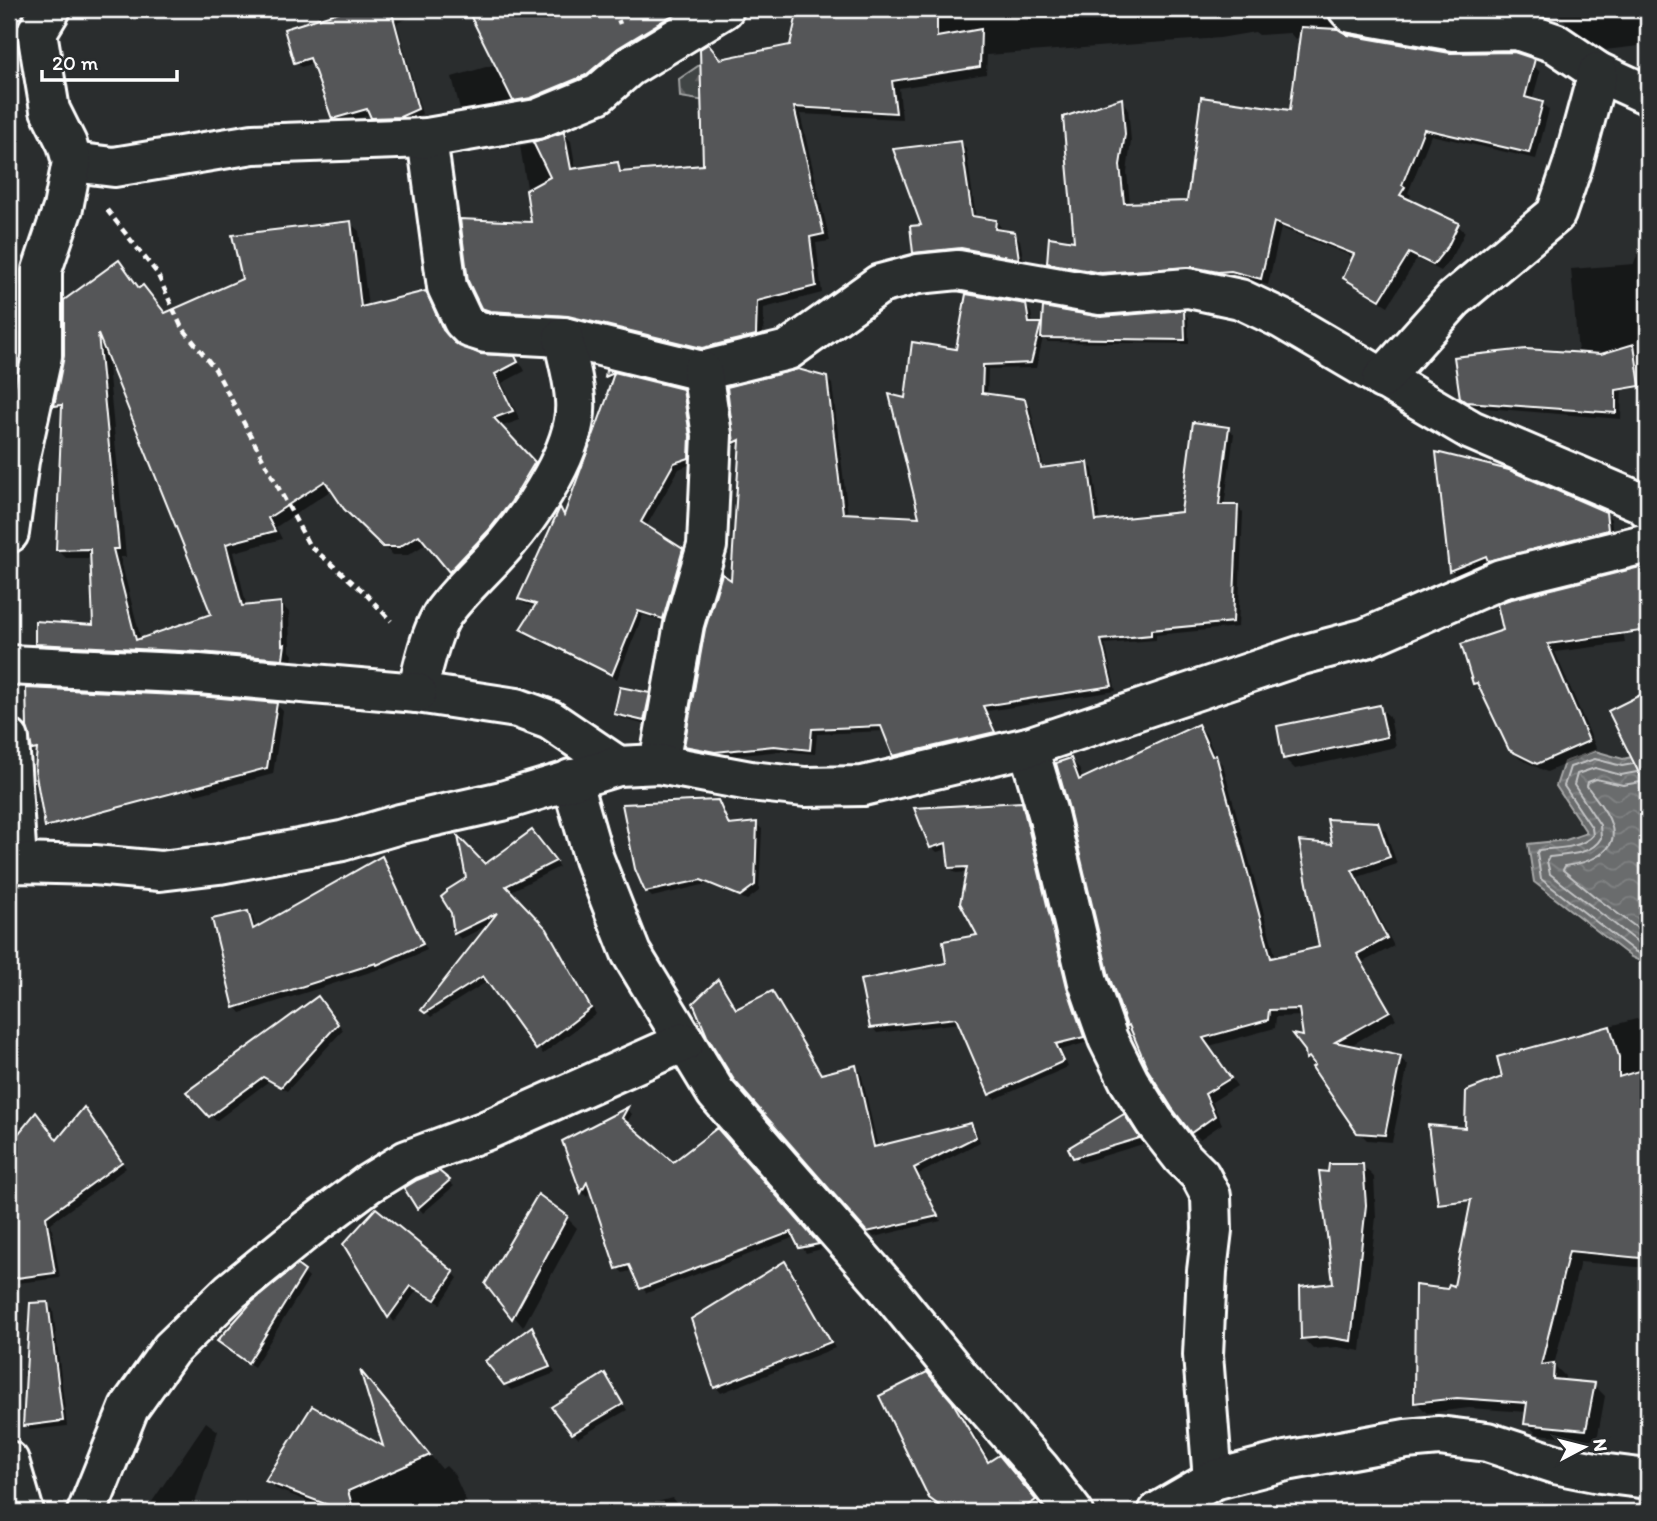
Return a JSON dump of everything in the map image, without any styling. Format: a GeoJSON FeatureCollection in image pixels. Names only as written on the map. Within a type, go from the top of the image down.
{"type":"FeatureCollection","features":[{"type":"Feature","properties":{"kind":"street"},"geometry":{"type":"LineString","coordinates":[[72,162],[114,167],[253,144],[427,138],[537,119],[598,94],[629,66],[724,9]]}},
{"type":"Feature","properties":{"kind":"street"},"geometry":{"type":"LineString","coordinates":[[1348,9],[1352,13],[1454,31],[1517,30],[1555,43],[1598,72],[1648,95]]}},
{"type":"Feature","properties":{"kind":"street"},"geometry":{"type":"LineString","coordinates":[[9,533],[14,459],[42,356],[42,270],[63,208],[72,162],[67,144],[50,110],[32,27]]}},
{"type":"Feature","properties":{"kind":"street"},"geometry":{"type":"LineString","coordinates":[[1382,379],[1454,299],[1556,214],[1598,72]]}},
{"type":"Feature","properties":{"kind":"street"},"geometry":{"type":"LineString","coordinates":[[427,138],[447,287],[463,321],[470,328],[485,332],[562,337],[702,371],[788,350],[880,284],[918,274],[958,270],[1100,295],[1188,288],[1240,299],[1282,319],[1471,430],[1642,503],[1648,509]]}},
{"type":"Feature","properties":{"kind":"street"},"geometry":{"type":"LineString","coordinates":[[421,675],[442,614],[519,527],[554,474],[562,455],[575,420],[575,400],[562,337]]}},
{"type":"Feature","properties":{"kind":"street"},"geometry":{"type":"LineString","coordinates":[[659,764],[684,624],[707,546],[712,435],[702,371]]}},
{"type":"Feature","properties":{"kind":"street"},"geometry":{"type":"LineString","coordinates":[[9,739],[13,864],[94,865],[160,871],[219,864],[342,841],[401,824],[502,801],[618,766],[659,764],[751,781],[836,788],[890,780],[1028,747],[1302,655],[1366,638],[1501,579],[1648,543]]}},
{"type":"Feature","properties":{"kind":"street"},"geometry":{"type":"LineString","coordinates":[[9,665],[199,674],[421,675],[550,720],[618,766]]}},
{"type":"Feature","properties":{"kind":"street"},"geometry":{"type":"LineString","coordinates":[[1028,747],[1048,814],[1088,982],[1108,1039],[1129,1081],[1154,1121],[1204,1181],[1211,1196],[1203,1354],[1213,1480]]}},
{"type":"Feature","properties":{"kind":"street"},"geometry":{"type":"LineString","coordinates":[[571,779],[594,859],[631,953],[716,1093],[886,1287],[1040,1469],[1073,1512]]}},
{"type":"Feature","properties":{"kind":"street"},"geometry":{"type":"LineString","coordinates":[[87,1512],[129,1408],[171,1349],[232,1291],[305,1231],[368,1184],[407,1160],[485,1131],[684,1042]]}},
{"type":"Feature","properties":{"kind":"street"},"geometry":{"type":"LineString","coordinates":[[1158,1512],[1213,1480],[1286,1461],[1406,1439],[1439,1436],[1488,1442],[1566,1466],[1648,1479]]}},
{"type":"Feature","properties":{"kind":"street"},"geometry":{"type":"LineString","coordinates":[[9,1461],[24,1512]]}},
{"type":"Feature","properties":{"kind":"path"},"geometry":{"type":"LineString","coordinates":[[72,162],[157,273],[181,326],[215,369],[309,545],[364,592],[421,675]]}},
{"type":"Feature","properties":{"kind":"green space"},"geometry":{"type":"Polygon","coordinates":[[[701,64],[724,104],[680,97],[679,79],[701,64]]]}},
{"type":"Feature","properties":{"kind":"water"},"geometry":{"type":"Polygon","coordinates":[[[1595,751],[1623,759],[1648,753],[1648,965],[1631,957],[1534,882],[1528,844],[1566,840],[1587,833],[1556,786],[1564,762],[1595,751]]]}},
{"type":"Feature","properties":{"kind":"building"},"geometry":{"type":"Polygon","coordinates":[[[348,9],[391,9],[418,109],[400,117],[371,118],[367,109],[332,119],[310,58],[294,63],[284,29],[348,9]]]}},
{"type":"Feature","properties":{"kind":"building"},"geometry":{"type":"Polygon","coordinates":[[[467,9],[682,9],[618,48],[586,75],[531,98],[513,101],[467,9]]]}},
{"type":"Feature","properties":{"kind":"building"},"geometry":{"type":"Polygon","coordinates":[[[845,9],[937,9],[937,37],[981,29],[980,67],[892,81],[896,113],[794,107],[824,234],[810,237],[816,286],[757,301],[756,335],[702,348],[568,316],[490,311],[481,308],[468,281],[460,219],[531,222],[526,190],[550,177],[533,142],[564,132],[571,169],[618,162],[620,172],[703,165],[700,49],[708,44],[720,59],[790,45],[796,18],[845,9]]]}},
{"type":"Feature","properties":{"kind":"building"},"geometry":{"type":"Polygon","coordinates":[[[1301,27],[1338,29],[1348,35],[1450,53],[1514,52],[1535,59],[1525,97],[1543,102],[1529,153],[1424,129],[1400,195],[1459,223],[1448,246],[1433,265],[1409,253],[1380,300],[1343,278],[1354,254],[1274,222],[1261,279],[1231,271],[1218,272],[1192,267],[1101,273],[1047,263],[1049,237],[1074,241],[1063,117],[1122,98],[1125,134],[1120,165],[1124,203],[1187,201],[1201,97],[1290,110],[1301,27]]]}},
{"type":"Feature","properties":{"kind":"building"},"geometry":{"type":"Polygon","coordinates":[[[961,141],[972,216],[996,220],[995,229],[1015,232],[1019,259],[961,248],[913,253],[910,226],[921,225],[893,149],[961,141]]]}},
{"type":"Feature","properties":{"kind":"building"},"geometry":{"type":"Polygon","coordinates":[[[351,221],[361,307],[426,291],[443,330],[455,343],[480,354],[515,356],[518,362],[495,374],[513,411],[494,418],[535,462],[511,502],[449,572],[419,535],[399,547],[383,547],[344,509],[325,481],[268,518],[275,531],[226,544],[242,606],[281,602],[282,645],[285,644],[283,659],[35,644],[35,621],[93,625],[90,549],[56,550],[62,405],[54,406],[64,356],[64,300],[119,260],[139,288],[143,285],[165,313],[242,279],[232,235],[351,221]],[[98,334],[119,549],[113,549],[136,640],[211,614],[98,334]]]}},
{"type":"Feature","properties":{"kind":"building"},"geometry":{"type":"Polygon","coordinates":[[[966,294],[1026,304],[1029,323],[1041,323],[1031,363],[983,365],[982,393],[1025,399],[1041,468],[1088,462],[1096,521],[1181,512],[1193,422],[1229,427],[1219,505],[1238,505],[1233,622],[1151,630],[1151,635],[1101,640],[1112,686],[983,706],[995,732],[893,756],[881,726],[812,729],[810,750],[774,746],[715,752],[684,746],[705,629],[722,574],[731,580],[740,440],[734,443],[727,387],[798,369],[827,377],[843,513],[919,517],[889,394],[905,398],[912,342],[956,349],[966,294]]]}},
{"type":"Feature","properties":{"kind":"building"},"geometry":{"type":"Polygon","coordinates":[[[1043,307],[1101,317],[1184,310],[1185,340],[1041,338],[1043,307]]]}},
{"type":"Feature","properties":{"kind":"building"},"geometry":{"type":"Polygon","coordinates":[[[1634,344],[1640,386],[1616,390],[1616,413],[1466,402],[1460,398],[1454,357],[1526,349],[1601,354],[1634,344]]]}},
{"type":"Feature","properties":{"kind":"building"},"geometry":{"type":"Polygon","coordinates":[[[606,370],[683,389],[690,436],[689,458],[674,463],[641,522],[683,549],[663,619],[638,611],[612,675],[520,629],[536,604],[518,599],[560,507],[564,515],[608,395],[614,373],[605,377],[606,370]]]}},
{"type":"Feature","properties":{"kind":"building"},"geometry":{"type":"Polygon","coordinates":[[[1436,452],[1509,470],[1606,512],[1608,530],[1488,561],[1486,556],[1449,571],[1436,452]]]}},
{"type":"Feature","properties":{"kind":"building"},"geometry":{"type":"Polygon","coordinates":[[[1648,565],[1648,630],[1548,644],[1589,741],[1537,764],[1509,750],[1477,683],[1473,684],[1461,644],[1503,630],[1497,604],[1648,565]]]}},
{"type":"Feature","properties":{"kind":"building"},"geometry":{"type":"Polygon","coordinates":[[[620,687],[650,693],[644,721],[614,714],[620,687]]]}},
{"type":"Feature","properties":{"kind":"building"},"geometry":{"type":"Polygon","coordinates":[[[26,688],[198,696],[277,703],[267,768],[45,827],[35,770],[37,749],[32,750],[27,727],[26,688]]]}},
{"type":"Feature","properties":{"kind":"building"},"geometry":{"type":"Polygon","coordinates":[[[1648,691],[1648,791],[1608,711],[1648,691]]]}},
{"type":"Feature","properties":{"kind":"building"},"geometry":{"type":"Polygon","coordinates":[[[1380,705],[1387,737],[1283,759],[1277,726],[1380,705]]]}},
{"type":"Feature","properties":{"kind":"building"},"geometry":{"type":"Polygon","coordinates":[[[1198,724],[1212,756],[1216,755],[1271,958],[1319,947],[1299,841],[1332,844],[1327,819],[1378,822],[1390,857],[1352,870],[1387,938],[1357,954],[1390,1011],[1335,1042],[1401,1056],[1385,1135],[1357,1133],[1312,1067],[1315,1065],[1309,1057],[1306,1059],[1305,1051],[1292,1034],[1303,1036],[1299,1009],[1269,1010],[1268,1020],[1203,1038],[1231,1078],[1205,1094],[1215,1116],[1191,1133],[1148,1070],[1129,1025],[1127,1026],[1109,976],[1056,763],[1071,758],[1079,780],[1198,724]]]}},
{"type":"Feature","properties":{"kind":"building"},"geometry":{"type":"Polygon","coordinates":[[[718,800],[729,825],[757,822],[755,885],[740,896],[701,880],[645,892],[635,869],[622,804],[718,800]]]}},
{"type":"Feature","properties":{"kind":"building"},"geometry":{"type":"Polygon","coordinates":[[[1022,802],[1067,987],[1084,1037],[1056,1044],[1064,1061],[989,1095],[956,1018],[870,1028],[860,980],[946,963],[943,941],[977,935],[960,903],[967,867],[949,868],[946,843],[930,848],[914,808],[1022,802]]]}},
{"type":"Feature","properties":{"kind":"building"},"geometry":{"type":"Polygon","coordinates":[[[532,830],[556,861],[506,886],[547,929],[591,1008],[536,1050],[483,976],[425,1013],[421,1010],[497,913],[454,934],[451,913],[441,897],[466,878],[458,836],[485,864],[532,830]]]}},
{"type":"Feature","properties":{"kind":"building"},"geometry":{"type":"Polygon","coordinates":[[[382,856],[423,944],[377,965],[376,963],[234,1008],[212,919],[248,911],[253,929],[382,856]]]}},
{"type":"Feature","properties":{"kind":"building"},"geometry":{"type":"Polygon","coordinates":[[[718,979],[736,1009],[772,991],[821,1074],[856,1065],[874,1147],[971,1123],[976,1137],[914,1168],[938,1216],[867,1232],[734,1080],[707,1036],[693,1003],[718,979]]]}},
{"type":"Feature","properties":{"kind":"building"},"geometry":{"type":"Polygon","coordinates":[[[318,996],[338,1024],[281,1087],[263,1077],[209,1117],[186,1092],[318,996]]]}},
{"type":"Feature","properties":{"kind":"building"},"geometry":{"type":"Polygon","coordinates":[[[1610,1026],[1619,1057],[1619,1077],[1648,1068],[1648,1247],[1641,1246],[1640,1258],[1569,1251],[1541,1365],[1554,1363],[1553,1379],[1595,1383],[1586,1430],[1524,1424],[1527,1403],[1457,1398],[1414,1403],[1415,1285],[1447,1289],[1449,1284],[1454,1286],[1471,1200],[1438,1204],[1428,1125],[1465,1128],[1466,1091],[1502,1077],[1497,1057],[1610,1026]]]}},
{"type":"Feature","properties":{"kind":"building"},"geometry":{"type":"Polygon","coordinates":[[[84,1107],[122,1162],[46,1217],[55,1273],[9,1279],[9,1145],[36,1112],[57,1140],[84,1107]]]}},
{"type":"Feature","properties":{"kind":"building"},"geometry":{"type":"Polygon","coordinates":[[[628,1107],[622,1118],[673,1162],[717,1128],[819,1244],[799,1248],[791,1232],[640,1289],[629,1265],[616,1269],[587,1182],[581,1193],[562,1141],[628,1107]]]}},
{"type":"Feature","properties":{"kind":"building"},"geometry":{"type":"Polygon","coordinates":[[[1124,1114],[1140,1138],[1073,1158],[1068,1148],[1124,1114]]]}},
{"type":"Feature","properties":{"kind":"building"},"geometry":{"type":"Polygon","coordinates":[[[1329,1164],[1363,1164],[1366,1205],[1351,1341],[1325,1337],[1301,1339],[1300,1287],[1333,1283],[1319,1171],[1328,1172],[1329,1164]]]}},
{"type":"Feature","properties":{"kind":"building"},"geometry":{"type":"Polygon","coordinates":[[[439,1171],[450,1180],[417,1209],[404,1188],[439,1171]]]}},
{"type":"Feature","properties":{"kind":"building"},"geometry":{"type":"Polygon","coordinates":[[[538,1194],[568,1216],[512,1319],[485,1284],[538,1194]]]}},
{"type":"Feature","properties":{"kind":"building"},"geometry":{"type":"Polygon","coordinates":[[[376,1208],[454,1272],[435,1300],[411,1286],[388,1318],[343,1244],[376,1208]]]}},
{"type":"Feature","properties":{"kind":"building"},"geometry":{"type":"Polygon","coordinates":[[[785,1261],[831,1342],[714,1388],[691,1319],[785,1261]]]}},
{"type":"Feature","properties":{"kind":"building"},"geometry":{"type":"Polygon","coordinates":[[[297,1265],[305,1271],[248,1363],[217,1341],[251,1303],[297,1265]]]}},
{"type":"Feature","properties":{"kind":"building"},"geometry":{"type":"Polygon","coordinates":[[[48,1302],[63,1421],[23,1426],[30,1303],[48,1302]]]}},
{"type":"Feature","properties":{"kind":"building"},"geometry":{"type":"Polygon","coordinates":[[[532,1326],[550,1367],[504,1385],[485,1361],[532,1326]]]}},
{"type":"Feature","properties":{"kind":"building"},"geometry":{"type":"Polygon","coordinates":[[[360,1370],[430,1455],[348,1491],[354,1512],[346,1512],[265,1481],[312,1406],[383,1446],[360,1370]]]}},
{"type":"Feature","properties":{"kind":"building"},"geometry":{"type":"Polygon","coordinates":[[[927,1372],[952,1401],[988,1462],[999,1455],[1036,1500],[1018,1512],[948,1512],[929,1498],[879,1396],[927,1372]]]}},
{"type":"Feature","properties":{"kind":"building"},"geometry":{"type":"Polygon","coordinates":[[[605,1373],[623,1404],[572,1434],[551,1407],[605,1373]]]}}]}
